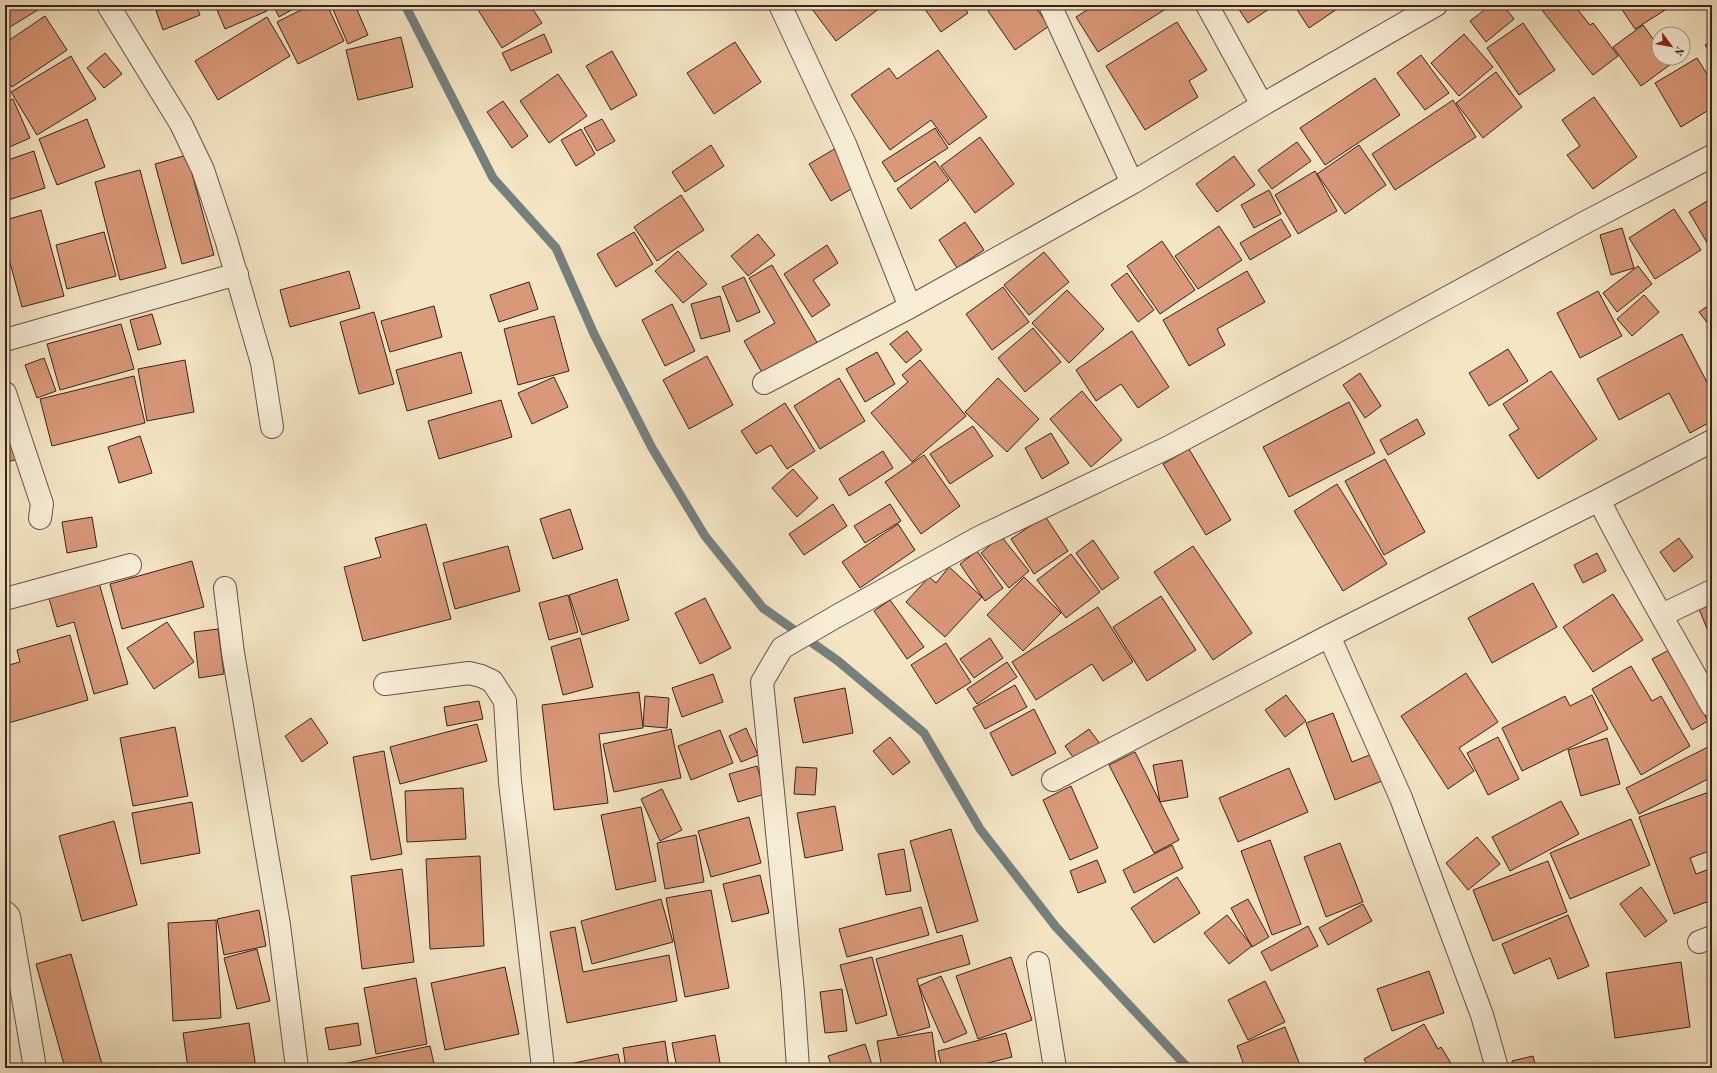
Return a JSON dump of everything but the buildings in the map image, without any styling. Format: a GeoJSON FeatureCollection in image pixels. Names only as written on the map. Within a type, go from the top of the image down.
{"type":"FeatureCollection","features":[{"type":"Feature","properties":{"kind":"street"},"geometry":{"type":"LineString","coordinates":[[108,5],[181,124],[203,170],[262,363],[272,427]]}},
{"type":"Feature","properties":{"kind":"street"},"geometry":{"type":"LineString","coordinates":[[780,5],[845,144],[910,307]]}},
{"type":"Feature","properties":{"kind":"street"},"geometry":{"type":"LineString","coordinates":[[1050,5],[1132,183]]}},
{"type":"Feature","properties":{"kind":"street"},"geometry":{"type":"LineString","coordinates":[[1207,5],[1262,105]]}},
{"type":"Feature","properties":{"kind":"street"},"geometry":{"type":"LineString","coordinates":[[764,383],[910,307],[1132,183],[1262,105],[1436,5]]}},
{"type":"Feature","properties":{"kind":"street"},"geometry":{"type":"LineString","coordinates":[[798,1068],[793,992],[762,682],[782,648],[837,616],[980,538],[1169,446],[1712,156]]}},
{"type":"Feature","properties":{"kind":"street"},"geometry":{"type":"LineString","coordinates":[[5,340],[236,274]]}},
{"type":"Feature","properties":{"kind":"street"},"geometry":{"type":"LineString","coordinates":[[5,393],[42,504],[40,518]]}},
{"type":"Feature","properties":{"kind":"street"},"geometry":{"type":"LineString","coordinates":[[1053,780],[1329,636],[1599,500],[1712,441]]}},
{"type":"Feature","properties":{"kind":"street"},"geometry":{"type":"LineString","coordinates":[[1599,500],[1623,549],[1662,615],[1712,706]]}},
{"type":"Feature","properties":{"kind":"street"},"geometry":{"type":"LineString","coordinates":[[5,599],[130,564]]}},
{"type":"Feature","properties":{"kind":"street"},"geometry":{"type":"LineString","coordinates":[[225,588],[233,653],[280,925],[297,1068]]}},
{"type":"Feature","properties":{"kind":"street"},"geometry":{"type":"LineString","coordinates":[[1662,615],[1712,591]]}},
{"type":"Feature","properties":{"kind":"street"},"geometry":{"type":"LineString","coordinates":[[1329,636],[1401,798],[1482,1015],[1497,1068]]}},
{"type":"Feature","properties":{"kind":"street"},"geometry":{"type":"LineString","coordinates":[[385,684],[469,673],[481,676],[492,682],[505,701],[510,782],[543,1068]]}},
{"type":"Feature","properties":{"kind":"street"},"geometry":{"type":"LineString","coordinates":[[5,912],[9,916],[35,1068]]}},
{"type":"Feature","properties":{"kind":"street"},"geometry":{"type":"LineString","coordinates":[[1038,963],[1055,1068]]}},
{"type":"Feature","properties":{"kind":"waterway"},"geometry":{"type":"LineString","coordinates":[[405,5],[493,178],[556,248],[594,334],[652,448],[705,536],[763,608],[838,661],[924,733],[980,829],[1056,927],[1188,1068]]}}]}
